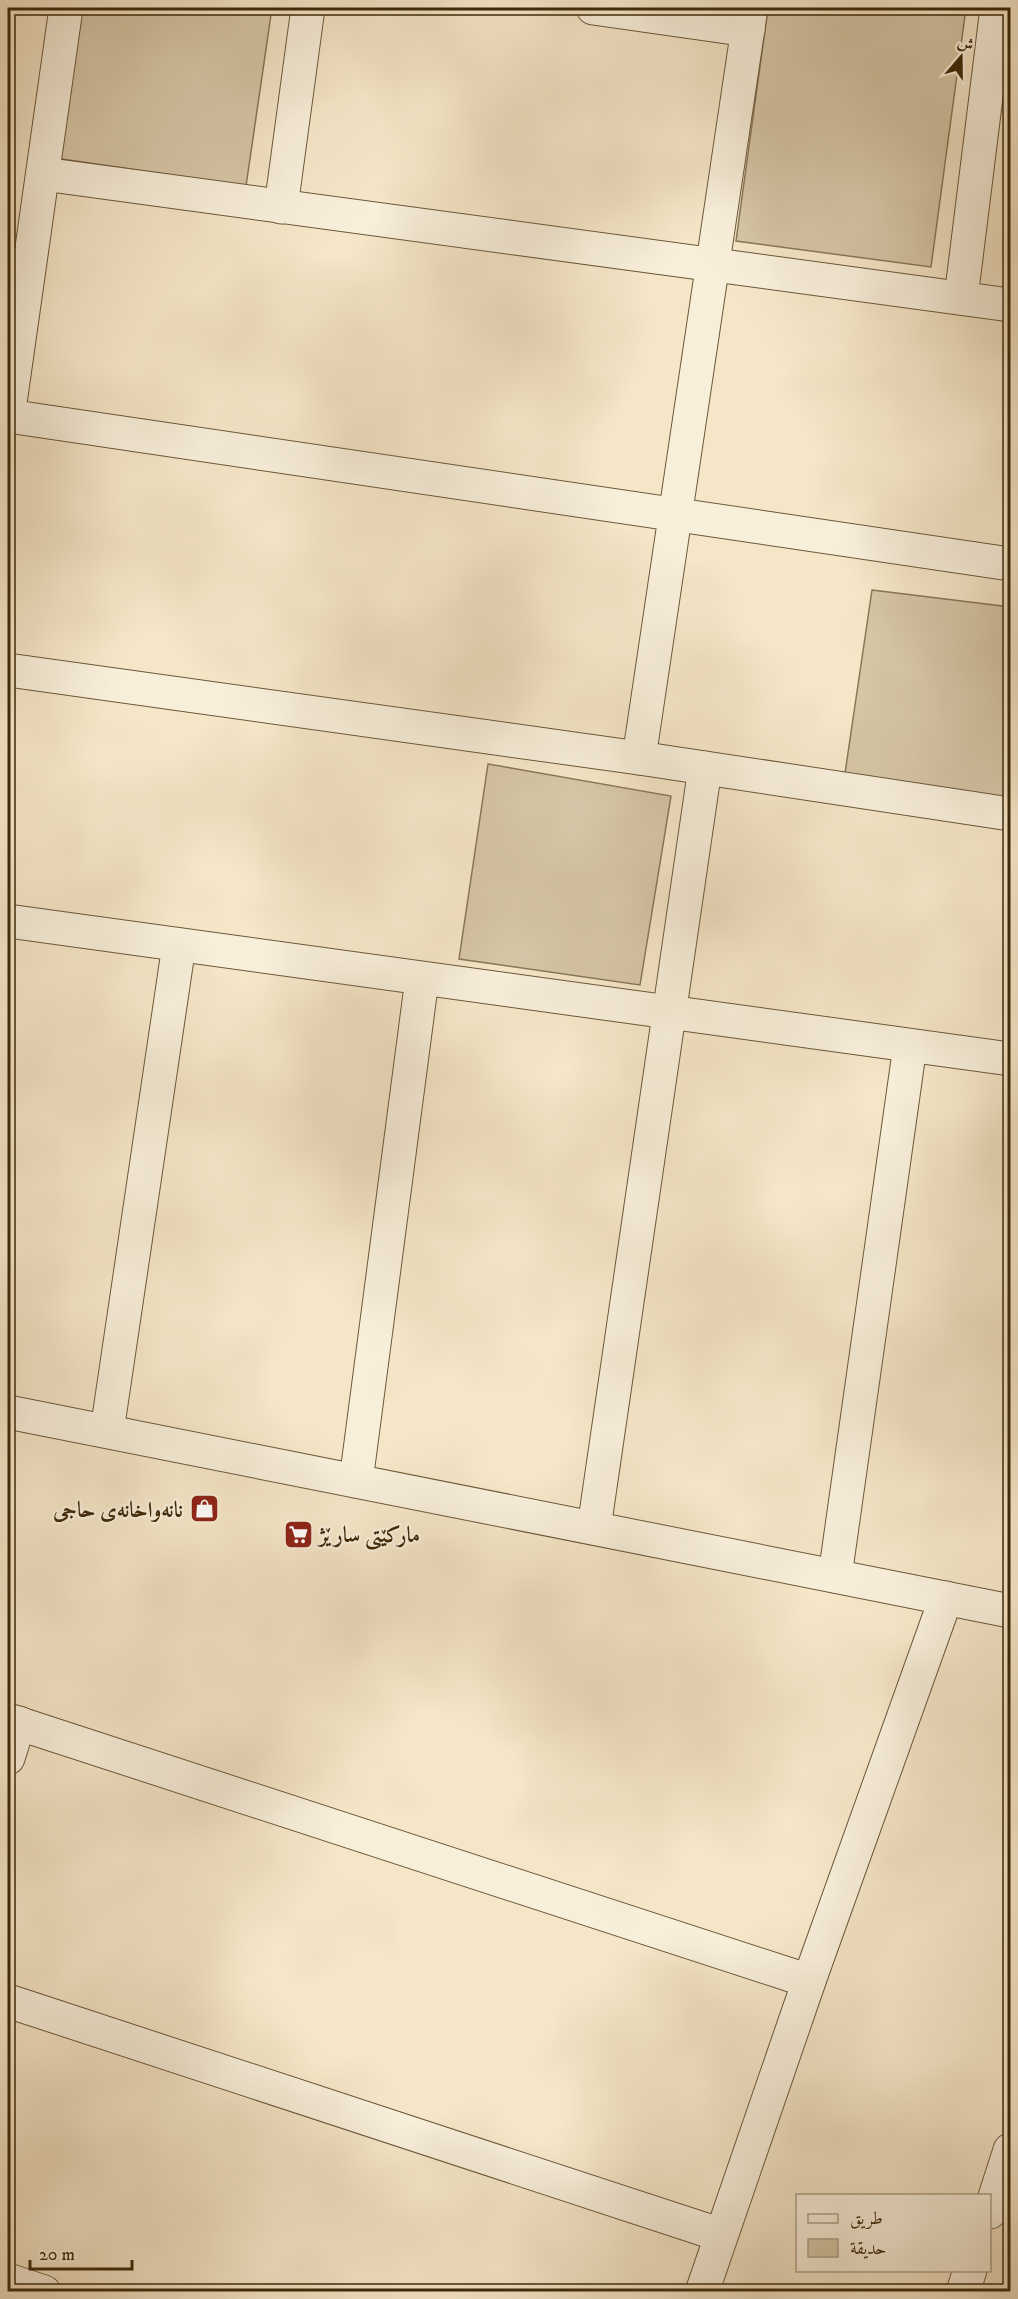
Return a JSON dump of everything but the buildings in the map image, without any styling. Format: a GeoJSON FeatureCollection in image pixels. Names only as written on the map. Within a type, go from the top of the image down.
{"type":"FeatureCollection","features":[{"type":"Feature","properties":{"kind":"street"},"geometry":{"type":"LineString","coordinates":[[66,8],[8,416],[1011,564]]}},
{"type":"Feature","properties":{"kind":"street"},"geometry":{"type":"LineString","coordinates":[[281,207],[309,8]]}},
{"type":"Feature","properties":{"kind":"street"},"geometry":{"type":"LineString","coordinates":[[593,8],[749,19],[639,758]]}},
{"type":"Feature","properties":{"kind":"street"},"geometry":{"type":"LineString","coordinates":[[961,298],[997,8]]}},
{"type":"Feature","properties":{"kind":"street"},"geometry":{"type":"LineString","coordinates":[[43,174],[1011,305]]}},
{"type":"Feature","properties":{"kind":"street"},"geometry":{"type":"LineString","coordinates":[[8,670],[639,758],[1011,814]]}},
{"type":"Feature","properties":{"kind":"street"},"geometry":{"type":"LineString","coordinates":[[594,1528],[705,768]]}},
{"type":"Feature","properties":{"kind":"street"},"geometry":{"type":"LineString","coordinates":[[8,921],[1011,1059]]}},
{"type":"Feature","properties":{"kind":"street"},"geometry":{"type":"LineString","coordinates":[[107,1431],[179,945]]}},
{"type":"Feature","properties":{"kind":"street"},"geometry":{"type":"LineString","coordinates":[[356,1481],[422,979]]}},
{"type":"Feature","properties":{"kind":"street"},"geometry":{"type":"LineString","coordinates":[[835,1576],[910,1046]]}},
{"type":"Feature","properties":{"kind":"street"},"geometry":{"type":"LineString","coordinates":[[8,1412],[1011,1611]]}},
{"type":"Feature","properties":{"kind":"street"},"geometry":{"type":"LineString","coordinates":[[702,2292],[808,1981],[946,1598]]}},
{"type":"Feature","properties":{"kind":"street"},"geometry":{"type":"LineString","coordinates":[[8,1758],[13,1722],[808,1981]]}},
{"type":"Feature","properties":{"kind":"street"},"geometry":{"type":"LineString","coordinates":[[8,2001],[721,2235]]}},
{"type":"Feature","properties":{"kind":"street"},"geometry":{"type":"LineString","coordinates":[[991,2209],[1011,2150]]}},
{"type":"Feature","properties":{"kind":"street"},"geometry":{"type":"LineString","coordinates":[[963,2292],[970,2272]]}},
{"type":"Feature","properties":{"kind":"street"},"geometry":{"type":"LineString","coordinates":[[8,2280],[44,2292]]}},
{"type":"Feature","properties":{"kind":"green space"},"geometry":{"type":"Polygon","coordinates":[[[78,8],[272,8],[246,186],[55,158],[78,8]]]}},
{"type":"Feature","properties":{"kind":"green space"},"geometry":{"type":"Polygon","coordinates":[[[768,8],[966,8],[931,267],[736,241],[768,8]]]}},
{"type":"Feature","properties":{"kind":"green space"},"geometry":{"type":"Polygon","coordinates":[[[872,590],[1010,607],[1010,803],[844,780],[872,590]]]}},
{"type":"Feature","properties":{"kind":"green space"},"geometry":{"type":"Polygon","coordinates":[[[488,764],[671,796],[640,985],[459,959],[488,764]]]}},
{"type":"Feature","properties":{"kind":"place","name":"نانەواخانەی حاجی"},"geometry":{"type":"Point","coordinates":[204,1509]}},
{"type":"Feature","properties":{"kind":"place","name":"مارکێتی سارێژ"},"geometry":{"type":"Point","coordinates":[298,1534]}}]}
